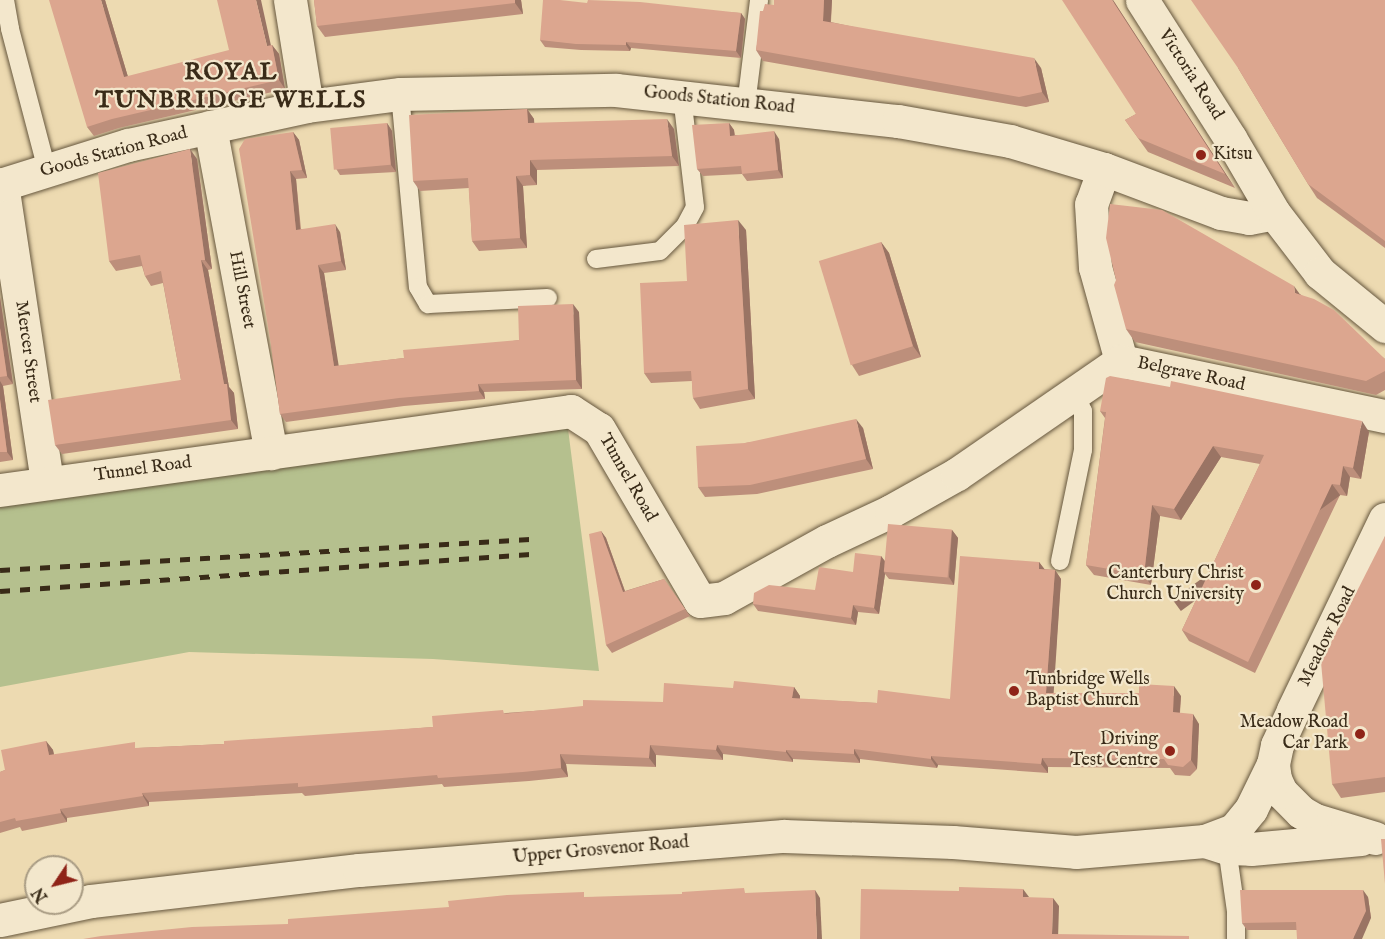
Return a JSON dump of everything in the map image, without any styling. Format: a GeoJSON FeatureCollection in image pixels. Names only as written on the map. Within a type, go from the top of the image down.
{"type":"FeatureCollection","features":[{"type":"Feature","properties":{"kind":"street"},"geometry":{"type":"LineString","coordinates":[[290,0],[307,106]]}},
{"type":"Feature","properties":{"kind":"street","name":"Victoria Road"},"geometry":{"type":"LineString","coordinates":[[1142,0],[1230,138],[1274,213]]}},
{"type":"Feature","properties":{"kind":"street","name":"Goods Station Road"},"geometry":{"type":"LineString","coordinates":[[1,185],[128,145],[307,106],[400,94],[616,90],[898,121],[1010,141],[1104,169],[1221,213],[1249,218],[1274,213]]}},
{"type":"Feature","properties":{"kind":"street","name":"Hill Street"},"geometry":{"type":"LineString","coordinates":[[210,127],[272,453]]}},
{"type":"Feature","properties":{"kind":"street","name":"Belgrave Road"},"geometry":{"type":"LineString","coordinates":[[1104,169],[1091,204],[1095,267],[1121,361],[1385,416]]}},
{"type":"Feature","properties":{"kind":"street","name":"Mercer Street"},"geometry":{"type":"LineString","coordinates":[[1,185],[47,483]]}},
{"type":"Feature","properties":{"kind":"street"},"geometry":{"type":"LineString","coordinates":[[1274,213],[1320,273],[1385,326]]}},
{"type":"Feature","properties":{"kind":"street","name":"Tunnel Road"},"geometry":{"type":"LineString","coordinates":[[0,490],[571,411],[599,429],[700,601],[724,598],[826,541],[900,506],[957,474],[1121,361]]}},
{"type":"Feature","properties":{"kind":"street","name":"Meadow Road"},"geometry":{"type":"LineString","coordinates":[[1273,764],[1277,745],[1293,710],[1384,522]]}},
{"type":"Feature","properties":{"kind":"street"},"geometry":{"type":"LineString","coordinates":[[1273,764],[1275,779],[1281,792],[1301,812],[1333,826],[1380,837]]}},
{"type":"Feature","properties":{"kind":"street","name":"Upper Grosvenor Road"},"geometry":{"type":"LineString","coordinates":[[1216,844],[1234,830],[1251,808],[1273,764]]}},
{"type":"Feature","properties":{"kind":"street","name":"Upper Grosvenor Road"},"geometry":{"type":"LineString","coordinates":[[0,920],[91,901],[359,870],[784,836],[953,842],[1076,852],[1216,844],[1288,847],[1380,837]]}},
{"type":"Feature","properties":{"kind":"lane"},"geometry":{"type":"LineString","coordinates":[[5,0],[10,28],[47,170]]}},
{"type":"Feature","properties":{"kind":"lane"},"geometry":{"type":"LineString","coordinates":[[746,105],[759,0]]}},
{"type":"Feature","properties":{"kind":"lane"},"geometry":{"type":"LineString","coordinates":[[400,94],[418,287],[428,304],[548,298]]}},
{"type":"Feature","properties":{"kind":"lane"},"geometry":{"type":"LineString","coordinates":[[597,259],[660,251],[685,226],[695,207],[682,97]]}},
{"type":"Feature","properties":{"kind":"lane"},"geometry":{"type":"LineString","coordinates":[[1060,561],[1083,450],[1083,411],[1074,393]]}},
{"type":"Feature","properties":{"kind":"lane"},"geometry":{"type":"LineString","coordinates":[[1216,844],[1236,911],[1236,939]]}},
{"type":"Feature","properties":{"kind":"green space"},"geometry":{"type":"Polygon","coordinates":[[[567,421],[599,671],[433,659],[189,652],[0,687],[0,503],[567,421]]]}},
{"type":"Feature","properties":{"kind":"building"},"geometry":{"type":"Polygon","coordinates":[[[49,0],[101,0],[124,77],[229,50],[217,0],[256,0],[267,46],[272,45],[279,80],[112,119],[87,127],[49,0]]]}},
{"type":"Feature","properties":{"kind":"building"},"geometry":{"type":"Polygon","coordinates":[[[314,0],[515,0],[515,3],[317,26],[314,0]]]}},
{"type":"Feature","properties":{"kind":"building"},"geometry":{"type":"Polygon","coordinates":[[[543,0],[587,3],[588,0],[640,2],[741,13],[736,51],[626,42],[626,45],[576,44],[540,40],[543,0]]]}},
{"type":"Feature","properties":{"kind":"building"},"geometry":{"type":"Polygon","coordinates":[[[774,0],[824,0],[823,21],[1034,58],[1042,92],[1019,97],[756,50],[760,11],[763,11],[765,4],[774,5],[774,0]]]}},
{"type":"Feature","properties":{"kind":"building"},"geometry":{"type":"Polygon","coordinates":[[[1062,0],[1112,0],[1225,174],[1138,138],[1125,120],[1136,114],[1062,0]]]}},
{"type":"Feature","properties":{"kind":"building"},"geometry":{"type":"Polygon","coordinates":[[[1191,0],[1385,0],[1385,241],[1308,184],[1238,68],[1191,0]]]}},
{"type":"Feature","properties":{"kind":"building"},"geometry":{"type":"Polygon","coordinates":[[[527,109],[528,123],[667,119],[672,156],[530,160],[530,175],[516,176],[520,238],[472,241],[468,178],[413,181],[409,115],[527,109]]]}},
{"type":"Feature","properties":{"kind":"building"},"geometry":{"type":"Polygon","coordinates":[[[387,123],[391,165],[334,170],[330,128],[387,123]]]}},
{"type":"Feature","properties":{"kind":"building"},"geometry":{"type":"Polygon","coordinates":[[[729,123],[730,136],[774,131],[778,170],[742,174],[741,166],[697,169],[692,125],[729,123]]]}},
{"type":"Feature","properties":{"kind":"building"},"geometry":{"type":"Polygon","coordinates":[[[293,132],[302,170],[290,171],[296,230],[335,224],[341,261],[318,265],[334,366],[404,358],[403,350],[519,340],[518,306],[573,304],[576,380],[478,384],[479,391],[399,398],[280,414],[239,149],[245,139],[293,132]]]}},
{"type":"Feature","properties":{"kind":"building"},"geometry":{"type":"Polygon","coordinates":[[[190,149],[205,260],[201,260],[224,384],[227,384],[231,420],[55,445],[48,400],[181,380],[161,271],[145,276],[140,255],[109,261],[98,173],[190,149]]]}},
{"type":"Feature","properties":{"kind":"building"},"geometry":{"type":"Polygon","coordinates":[[[1110,204],[1162,210],[1294,286],[1295,293],[1314,299],[1334,310],[1385,359],[1385,371],[1366,381],[1126,329],[1114,285],[1116,280],[1106,238],[1110,204]]]}},
{"type":"Feature","properties":{"kind":"building"},"geometry":{"type":"Polygon","coordinates":[[[738,220],[748,389],[693,398],[691,371],[644,373],[640,283],[687,281],[684,225],[738,220]]]}},
{"type":"Feature","properties":{"kind":"building"},"geometry":{"type":"Polygon","coordinates":[[[881,242],[913,346],[851,365],[819,261],[881,242]]]}},
{"type":"Feature","properties":{"kind":"building"},"geometry":{"type":"Polygon","coordinates":[[[0,328],[7,376],[0,377],[0,328]]]}},
{"type":"Feature","properties":{"kind":"building"},"geometry":{"type":"Polygon","coordinates":[[[1110,376],[1170,387],[1171,381],[1362,421],[1353,468],[1343,466],[1340,485],[1332,484],[1248,662],[1182,630],[1264,455],[1213,446],[1174,509],[1152,505],[1144,575],[1086,565],[1106,412],[1100,411],[1106,378],[1110,376]]]}},
{"type":"Feature","properties":{"kind":"building"},"geometry":{"type":"Polygon","coordinates":[[[0,399],[7,452],[0,452],[0,399]]]}},
{"type":"Feature","properties":{"kind":"building"},"geometry":{"type":"Polygon","coordinates":[[[856,419],[866,459],[750,485],[698,487],[696,446],[745,443],[856,419]]]}},
{"type":"Feature","properties":{"kind":"building"},"geometry":{"type":"Polygon","coordinates":[[[888,524],[952,530],[948,577],[884,572],[888,524]]]}},
{"type":"Feature","properties":{"kind":"building"},"geometry":{"type":"Polygon","coordinates":[[[601,531],[623,592],[664,579],[685,609],[606,645],[589,534],[601,531]]]}},
{"type":"Feature","properties":{"kind":"building","name":"Meadow Road Car Park"},"geometry":{"type":"Polygon","coordinates":[[[1385,536],[1385,777],[1332,784],[1321,662],[1385,536]]]}},
{"type":"Feature","properties":{"kind":"building"},"geometry":{"type":"Polygon","coordinates":[[[855,553],[881,556],[874,608],[853,605],[851,618],[753,604],[754,593],[769,585],[815,590],[819,567],[853,572],[855,553]]]}},
{"type":"Feature","properties":{"kind":"building"},"geometry":{"type":"Polygon","coordinates":[[[960,556],[1039,562],[1039,569],[1055,570],[1046,693],[1139,693],[1139,684],[1174,686],[1173,712],[1193,714],[1191,760],[1183,767],[1168,765],[1164,759],[1042,758],[1041,764],[931,756],[931,759],[854,749],[854,754],[786,750],[786,752],[717,745],[716,750],[650,745],[649,758],[560,754],[561,768],[523,772],[438,778],[437,775],[298,787],[298,783],[142,793],[143,796],[60,809],[61,813],[0,822],[0,772],[5,770],[1,750],[46,741],[49,755],[135,742],[135,748],[224,744],[224,741],[433,727],[432,716],[503,710],[504,714],[583,706],[583,700],[663,702],[664,683],[733,688],[734,681],[794,687],[792,698],[877,703],[878,690],[950,699],[960,556]]]}},
{"type":"Feature","properties":{"kind":"building"},"geometry":{"type":"Polygon","coordinates":[[[1381,839],[1385,839],[1385,884],[1381,839]]]}},
{"type":"Feature","properties":{"kind":"building"},"geometry":{"type":"Polygon","coordinates":[[[959,887],[1023,889],[1023,897],[1053,898],[1052,934],[1189,936],[1189,939],[860,939],[861,889],[959,891],[959,887]]]}},
{"type":"Feature","properties":{"kind":"building"},"geometry":{"type":"Polygon","coordinates":[[[744,888],[745,893],[815,890],[817,939],[83,939],[192,927],[288,924],[288,919],[449,907],[448,901],[507,895],[584,892],[584,897],[682,894],[682,892],[744,888]]]}},
{"type":"Feature","properties":{"kind":"building"},"geometry":{"type":"Polygon","coordinates":[[[1240,890],[1363,890],[1366,911],[1353,939],[1297,939],[1296,922],[1242,923],[1240,890]]]}},
{"type":"Feature","properties":{"kind":"railway"},"geometry":{"type":"LineString","coordinates":[[0,570],[530,539]]}},
{"type":"Feature","properties":{"kind":"railway"},"geometry":{"type":"LineString","coordinates":[[0,591],[531,554]]}},
{"type":"Feature","properties":{"kind":"place","name":"Kitsu"},"geometry":{"type":"Point","coordinates":[1201,155]}},
{"type":"Feature","properties":{"kind":"place","name":"Canterbury Christ Church University"},"geometry":{"type":"Point","coordinates":[1256,585]}},
{"type":"Feature","properties":{"kind":"place","name":"Tunbridge Wells Baptist Church"},"geometry":{"type":"Point","coordinates":[1014,691]}},
{"type":"Feature","properties":{"kind":"place","name":"Meadow Road Car Park"},"geometry":{"type":"Point","coordinates":[1360,734]}},
{"type":"Feature","properties":{"kind":"place","name":"Driving Test Centre"},"geometry":{"type":"Point","coordinates":[1170,751]}},
{"type":"Feature","properties":{"kind":"district","name":"ROYAL TUNBRIDGE WELLS"},"geometry":{"type":"Point","coordinates":[231,87]}}]}
